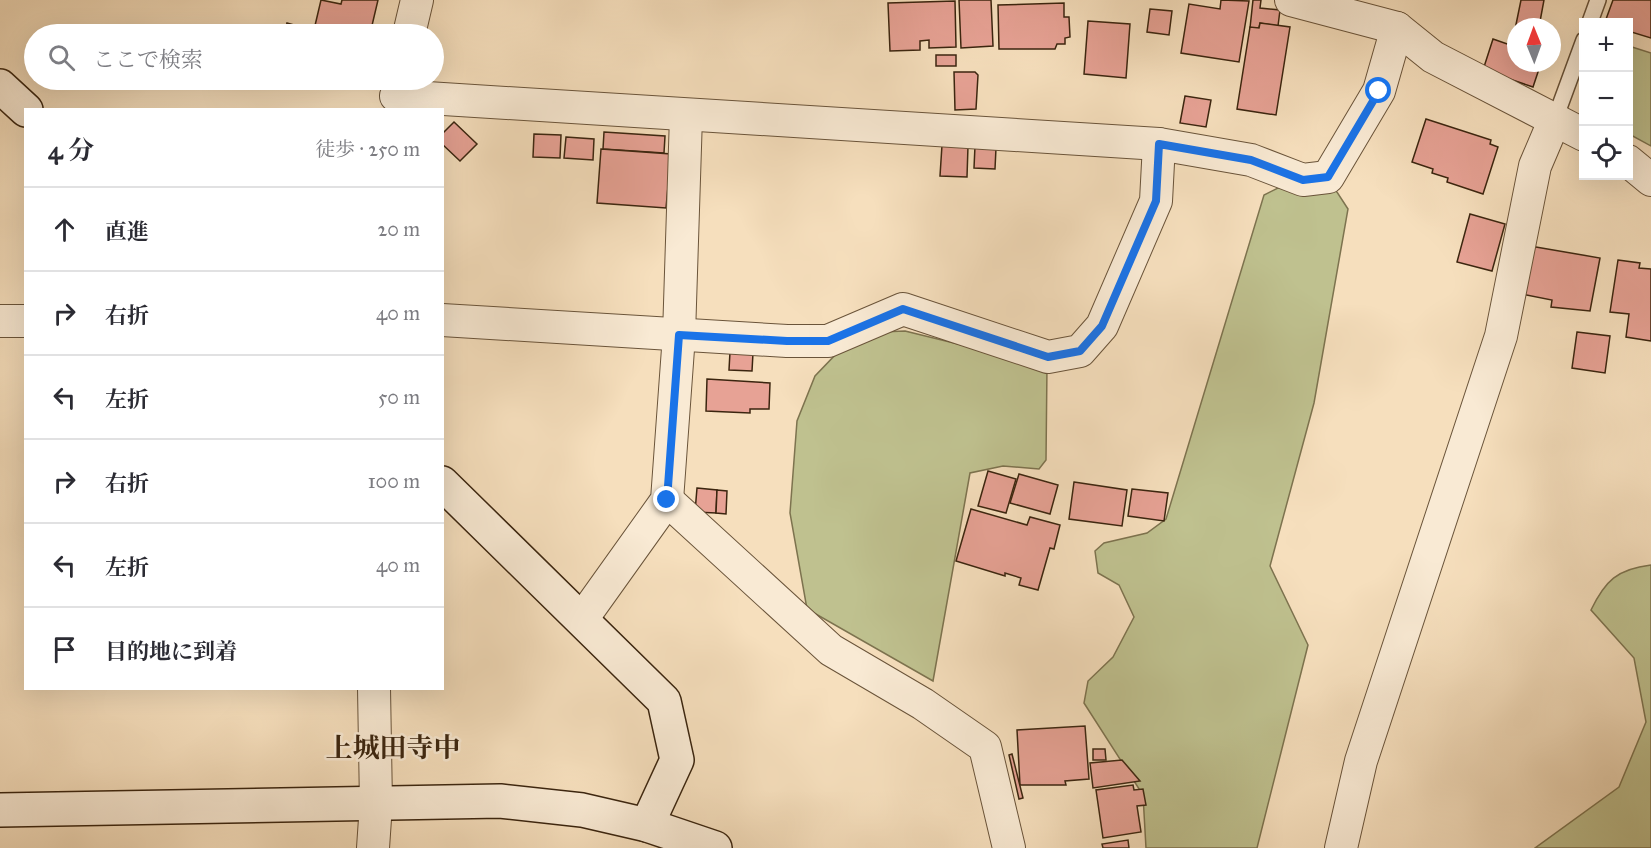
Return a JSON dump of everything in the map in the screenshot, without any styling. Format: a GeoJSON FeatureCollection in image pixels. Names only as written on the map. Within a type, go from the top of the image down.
{"type":"FeatureCollection","features":[{"type":"Feature","properties":{"kind":"street"},"geometry":{"type":"LineString","coordinates":[[411,24],[417,0]]}},
{"type":"Feature","properties":{"kind":"street"},"geometry":{"type":"LineString","coordinates":[[1291,0],[1396,28],[1433,57],[1579,132]]}},
{"type":"Feature","properties":{"kind":"street"},"geometry":{"type":"LineString","coordinates":[[396,95],[686,116],[882,125],[1159,144],[1251,160],[1303,180],[1328,177],[1379,91],[1396,28]]}},
{"type":"Feature","properties":{"kind":"street"},"geometry":{"type":"LineString","coordinates":[[0,86],[24,108]]}},
{"type":"Feature","properties":{"kind":"street"},"geometry":{"type":"LineString","coordinates":[[582,619],[667,500],[679,335],[686,116]]}},
{"type":"Feature","properties":{"kind":"street"},"geometry":{"type":"LineString","coordinates":[[1341,848],[1361,761],[1501,336],[1535,166],[1555,118]]}},
{"type":"Feature","properties":{"kind":"street"},"geometry":{"type":"LineString","coordinates":[[444,320],[787,341],[828,341],[903,309],[1048,357],[1080,351],[1102,326],[1156,201],[1159,144]]}},
{"type":"Feature","properties":{"kind":"street"},"geometry":{"type":"LineString","coordinates":[[1633,164],[1651,180]]}},
{"type":"Feature","properties":{"kind":"street"},"geometry":{"type":"LineString","coordinates":[[0,321],[24,321]]}},
{"type":"Feature","properties":{"kind":"street"},"geometry":{"type":"LineString","coordinates":[[444,485],[664,701],[676,760],[647,825]]}},
{"type":"Feature","properties":{"kind":"street"},"geometry":{"type":"LineString","coordinates":[[667,500],[831,650],[923,704],[985,747],[1009,848]]}},
{"type":"Feature","properties":{"kind":"street"},"geometry":{"type":"LineString","coordinates":[[373,848],[376,804],[374,690]]}},
{"type":"Feature","properties":{"kind":"street"},"geometry":{"type":"LineString","coordinates":[[0,810],[500,801],[582,810],[647,825],[716,848]]}},
{"type":"Feature","properties":{"kind":"lane"},"geometry":{"type":"LineString","coordinates":[[1591,18],[1598,0]]}},
{"type":"Feature","properties":{"kind":"lane"},"geometry":{"type":"LineString","coordinates":[[1555,118],[1579,53]]}},
{"type":"Feature","properties":{"kind":"green space"},"geometry":{"type":"Polygon","coordinates":[[[1633,47],[1651,53],[1651,146],[1633,136],[1633,47]]]}},
{"type":"Feature","properties":{"kind":"green space"},"geometry":{"type":"Polygon","coordinates":[[[1318,182],[1337,192],[1348,209],[1314,403],[1270,566],[1308,645],[1257,848],[1146,848],[1143,795],[1084,703],[1088,681],[1113,657],[1134,617],[1119,585],[1098,573],[1095,551],[1104,543],[1147,533],[1166,519],[1264,195],[1284,185],[1318,182]]]}},
{"type":"Feature","properties":{"kind":"green space"},"geometry":{"type":"Polygon","coordinates":[[[905,331],[1047,366],[1046,460],[1039,469],[1003,466],[970,473],[933,681],[807,609],[790,513],[797,421],[815,376],[840,350],[881,332],[905,331]]]}},
{"type":"Feature","properties":{"kind":"green space"},"geometry":{"type":"Polygon","coordinates":[[[1651,565],[1651,848],[1535,848],[1619,787],[1646,722],[1634,658],[1591,610],[1607,584],[1614,578],[1629,570],[1651,565]]]}},
{"type":"Feature","properties":{"kind":"building"},"geometry":{"type":"Polygon","coordinates":[[[321,0],[341,4],[342,0],[378,0],[372,24],[315,24],[321,0]]]}},
{"type":"Feature","properties":{"kind":"building"},"geometry":{"type":"Polygon","coordinates":[[[959,0],[991,0],[993,46],[961,48],[959,0]]]}},
{"type":"Feature","properties":{"kind":"building"},"geometry":{"type":"Polygon","coordinates":[[[1221,0],[1249,1],[1239,62],[1181,53],[1189,4],[1220,9],[1221,0]]]}},
{"type":"Feature","properties":{"kind":"building"},"geometry":{"type":"Polygon","coordinates":[[[1253,0],[1261,0],[1260,8],[1280,10],[1278,26],[1260,23],[1259,28],[1250,28],[1253,0]]]}},
{"type":"Feature","properties":{"kind":"building"},"geometry":{"type":"Polygon","coordinates":[[[1521,0],[1544,0],[1541,18],[1517,18],[1521,0]]]}},
{"type":"Feature","properties":{"kind":"building"},"geometry":{"type":"Polygon","coordinates":[[[1613,0],[1651,0],[1651,38],[1633,33],[1633,18],[1606,18],[1613,0]]]}},
{"type":"Feature","properties":{"kind":"building"},"geometry":{"type":"Polygon","coordinates":[[[955,1],[956,47],[929,48],[929,40],[920,41],[920,50],[890,51],[888,3],[955,1]]]}},
{"type":"Feature","properties":{"kind":"building"},"geometry":{"type":"Polygon","coordinates":[[[1064,3],[1064,17],[1069,17],[1070,37],[1065,38],[1065,44],[1057,44],[1055,49],[999,49],[998,5],[1064,3]]]}},
{"type":"Feature","properties":{"kind":"building"},"geometry":{"type":"Polygon","coordinates":[[[1150,9],[1172,11],[1169,35],[1147,32],[1150,9]]]}},
{"type":"Feature","properties":{"kind":"building"},"geometry":{"type":"Polygon","coordinates":[[[1088,21],[1130,24],[1126,78],[1084,74],[1088,21]]]}},
{"type":"Feature","properties":{"kind":"building"},"geometry":{"type":"Polygon","coordinates":[[[1260,23],[1290,27],[1276,115],[1237,109],[1250,27],[1259,28],[1260,23]]]}},
{"type":"Feature","properties":{"kind":"building"},"geometry":{"type":"Polygon","coordinates":[[[1493,39],[1507,44],[1507,72],[1538,72],[1533,87],[1483,70],[1493,39]]]}},
{"type":"Feature","properties":{"kind":"building"},"geometry":{"type":"Polygon","coordinates":[[[936,55],[956,55],[956,66],[936,66],[936,55]]]}},
{"type":"Feature","properties":{"kind":"building"},"geometry":{"type":"Polygon","coordinates":[[[954,72],[975,72],[978,75],[976,109],[955,110],[954,72]]]}},
{"type":"Feature","properties":{"kind":"building"},"geometry":{"type":"Polygon","coordinates":[[[1185,96],[1211,100],[1206,127],[1180,123],[1185,96]]]}},
{"type":"Feature","properties":{"kind":"building"},"geometry":{"type":"Polygon","coordinates":[[[1426,119],[1491,140],[1490,144],[1498,147],[1483,194],[1447,182],[1448,178],[1432,173],[1433,169],[1412,162],[1426,119]]]}},
{"type":"Feature","properties":{"kind":"building"},"geometry":{"type":"Polygon","coordinates":[[[454,122],[477,144],[460,161],[444,146],[444,132],[454,122]]]}},
{"type":"Feature","properties":{"kind":"building"},"geometry":{"type":"Polygon","coordinates":[[[604,132],[665,136],[664,153],[603,149],[604,132]]]}},
{"type":"Feature","properties":{"kind":"building"},"geometry":{"type":"Polygon","coordinates":[[[534,134],[561,135],[560,158],[533,157],[534,134]]]}},
{"type":"Feature","properties":{"kind":"building"},"geometry":{"type":"Polygon","coordinates":[[[566,137],[594,139],[593,160],[564,158],[566,137]]]}},
{"type":"Feature","properties":{"kind":"building"},"geometry":{"type":"Polygon","coordinates":[[[942,145],[968,146],[967,177],[940,176],[942,145]]]}},
{"type":"Feature","properties":{"kind":"building"},"geometry":{"type":"Polygon","coordinates":[[[975,146],[996,148],[995,169],[974,168],[975,146]]]}},
{"type":"Feature","properties":{"kind":"building"},"geometry":{"type":"Polygon","coordinates":[[[601,149],[671,154],[666,208],[597,203],[601,149]]]}},
{"type":"Feature","properties":{"kind":"building"},"geometry":{"type":"Polygon","coordinates":[[[1470,214],[1505,224],[1492,271],[1457,262],[1470,214]]]}},
{"type":"Feature","properties":{"kind":"building"},"geometry":{"type":"Polygon","coordinates":[[[1530,246],[1600,258],[1590,311],[1551,307],[1552,300],[1521,294],[1530,246]]]}},
{"type":"Feature","properties":{"kind":"building"},"geometry":{"type":"Polygon","coordinates":[[[1618,260],[1640,263],[1639,268],[1651,269],[1651,341],[1626,337],[1629,314],[1610,312],[1618,260]]]}},
{"type":"Feature","properties":{"kind":"building"},"geometry":{"type":"Polygon","coordinates":[[[1577,332],[1610,336],[1605,373],[1572,368],[1577,332]]]}},
{"type":"Feature","properties":{"kind":"building"},"geometry":{"type":"Polygon","coordinates":[[[730,352],[753,353],[752,371],[729,370],[730,352]]]}},
{"type":"Feature","properties":{"kind":"building"},"geometry":{"type":"Polygon","coordinates":[[[707,379],[770,383],[769,409],[750,409],[750,413],[706,411],[707,379]]]}},
{"type":"Feature","properties":{"kind":"building"},"geometry":{"type":"Polygon","coordinates":[[[988,471],[1016,479],[1006,513],[978,506],[988,471]]]}},
{"type":"Feature","properties":{"kind":"building"},"geometry":{"type":"Polygon","coordinates":[[[1019,474],[1058,485],[1050,514],[1010,503],[1019,474]]]}},
{"type":"Feature","properties":{"kind":"building"},"geometry":{"type":"Polygon","coordinates":[[[1074,482],[1127,490],[1122,526],[1069,519],[1074,482]]]}},
{"type":"Feature","properties":{"kind":"building"},"geometry":{"type":"Polygon","coordinates":[[[697,488],[717,490],[716,513],[695,512],[697,488]]]}},
{"type":"Feature","properties":{"kind":"building"},"geometry":{"type":"Polygon","coordinates":[[[1132,489],[1168,493],[1164,521],[1128,516],[1132,489]]]}},
{"type":"Feature","properties":{"kind":"building"},"geometry":{"type":"Polygon","coordinates":[[[717,490],[727,491],[726,514],[716,513],[717,490]]]}},
{"type":"Feature","properties":{"kind":"building"},"geometry":{"type":"Polygon","coordinates":[[[971,509],[1027,525],[1030,517],[1060,525],[1054,549],[1050,548],[1038,590],[1019,585],[1021,578],[1005,573],[1005,576],[956,561],[971,509]]]}},
{"type":"Feature","properties":{"kind":"building"},"geometry":{"type":"Polygon","coordinates":[[[1085,726],[1089,779],[1065,781],[1066,785],[1020,785],[1017,730],[1085,726]]]}},
{"type":"Feature","properties":{"kind":"building"},"geometry":{"type":"Polygon","coordinates":[[[1093,749],[1105,749],[1106,760],[1093,760],[1093,749]]]}},
{"type":"Feature","properties":{"kind":"building"},"geometry":{"type":"Polygon","coordinates":[[[1012,754],[1023,798],[1019,799],[1009,755],[1012,754]]]}},
{"type":"Feature","properties":{"kind":"building"},"geometry":{"type":"Polygon","coordinates":[[[1122,760],[1140,781],[1093,788],[1090,763],[1122,760]]]}},
{"type":"Feature","properties":{"kind":"building"},"geometry":{"type":"Polygon","coordinates":[[[1133,785],[1134,790],[1143,789],[1146,805],[1137,806],[1141,832],[1103,838],[1096,790],[1133,785]]]}},
{"type":"Feature","properties":{"kind":"building"},"geometry":{"type":"Polygon","coordinates":[[[1128,840],[1129,848],[1103,848],[1102,844],[1128,840]]]}},
{"type":"Feature","properties":{"kind":"district","name":"上城田寺中"},"geometry":{"type":"Point","coordinates":[393,748]}},
{"type":"Feature","properties":{"kind":"route"},"geometry":{"type":"LineString","coordinates":[[667,500],[679,335],[828,341],[903,309],[1048,357],[1080,351],[1102,326],[1156,201],[1159,144],[1251,160],[1303,180],[1328,177],[1379,91]]}}]}
